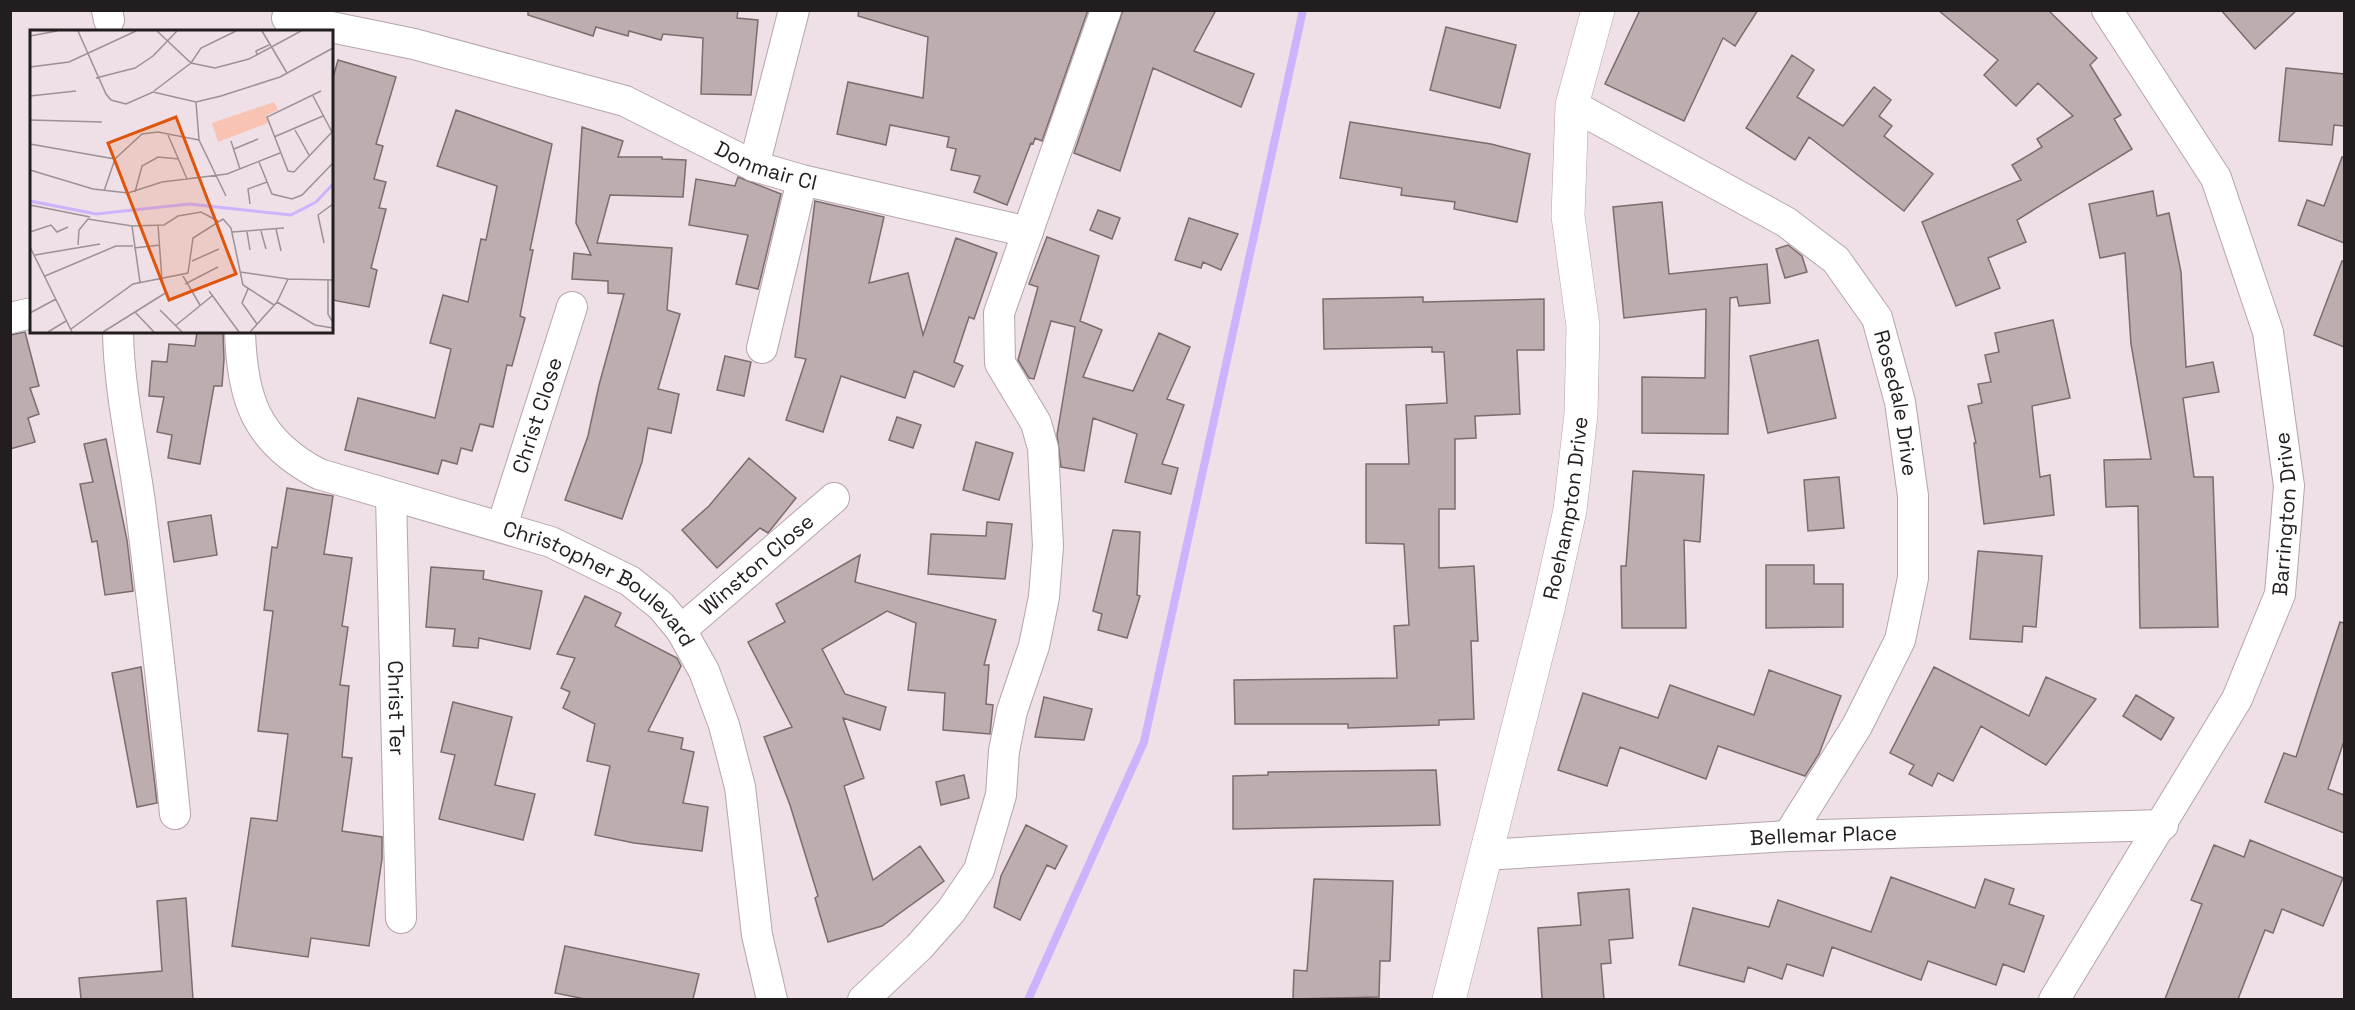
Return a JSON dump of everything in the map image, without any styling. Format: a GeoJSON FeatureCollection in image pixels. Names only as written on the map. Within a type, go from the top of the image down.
{"type":"FeatureCollection","features":[{"type":"Feature","properties":{"kind":"street"},"geometry":{"type":"LineString","coordinates":[[754,165],[794,10]]}},
{"type":"Feature","properties":{"kind":"street"},"geometry":{"type":"LineString","coordinates":[[863,999],[919,947],[951,911],[979,870],[1001,795],[1004,752],[1012,711],[1034,646],[1044,597],[1048,546],[1044,448],[1036,423],[1000,363],[999,313],[1106,10]]}},
{"type":"Feature","properties":{"kind":"street","name":"Roehampton Drive"},"geometry":{"type":"LineString","coordinates":[[1449,999],[1548,609],[1570,510],[1579,435],[1583,326],[1568,216],[1572,105],[1598,10]]}},
{"type":"Feature","properties":{"kind":"street","name":"Barrington Drive"},"geometry":{"type":"LineString","coordinates":[[2054,999],[2163,825],[2237,699],[2280,594],[2289,486],[2268,332],[2216,178],[2108,11]]}},
{"type":"Feature","properties":{"kind":"street","name":"Donmair Cl"},"geometry":{"type":"LineString","coordinates":[[287,20],[414,44],[625,101],[754,165],[802,180],[1028,232]]}},
{"type":"Feature","properties":{"kind":"street","name":"Rosedale Drive"},"geometry":{"type":"LineString","coordinates":[[1572,105],[1786,222],[1836,260],[1877,318],[1900,402],[1913,496],[1913,578],[1900,640],[1857,726],[1788,836]]}},
{"type":"Feature","properties":{"kind":"street"},"geometry":{"type":"LineString","coordinates":[[762,348],[802,180]]}},
{"type":"Feature","properties":{"kind":"street","name":"Christ Close"},"geometry":{"type":"LineString","coordinates":[[502,526],[572,307]]}},
{"type":"Feature","properties":{"kind":"street"},"geometry":{"type":"LineString","coordinates":[[10,318],[30,313]]}},
{"type":"Feature","properties":{"kind":"street"},"geometry":{"type":"LineString","coordinates":[[118,333],[119,372],[136,471],[160,655],[175,814]]}},
{"type":"Feature","properties":{"kind":"street","name":"Christopher Boulevard"},"geometry":{"type":"LineString","coordinates":[[240,333],[241,362],[250,407],[282,450],[319,474],[551,542],[630,581],[662,606],[681,630],[704,671],[724,725],[740,787],[757,935],[772,999]]}},
{"type":"Feature","properties":{"kind":"street","name":"Christ Ter"},"geometry":{"type":"LineString","coordinates":[[391,496],[401,918]]}},
{"type":"Feature","properties":{"kind":"street","name":"Winston Close"},"geometry":{"type":"LineString","coordinates":[[681,630],[834,498]]}},
{"type":"Feature","properties":{"kind":"street","name":"Bellemar Place"},"geometry":{"type":"LineString","coordinates":[[1485,855],[1788,836],[2163,825]]}},
{"type":"Feature","properties":{"kind":"building"},"geometry":{"type":"Polygon","coordinates":[[[528,10],[738,10],[737,18],[758,20],[751,95],[701,94],[703,38],[663,34],[661,40],[629,31],[628,36],[596,27],[593,36],[528,15],[528,10]]]}},
{"type":"Feature","properties":{"kind":"building"},"geometry":{"type":"Polygon","coordinates":[[[859,10],[1088,10],[1042,141],[1035,138],[1033,144],[1031,143],[1007,205],[974,192],[980,176],[951,170],[956,149],[947,147],[949,137],[890,125],[886,145],[837,134],[848,82],[923,98],[928,37],[858,16],[859,10]]]}},
{"type":"Feature","properties":{"kind":"building"},"geometry":{"type":"Polygon","coordinates":[[[1123,10],[1216,10],[1194,51],[1254,74],[1241,107],[1153,68],[1120,171],[1074,153],[1123,10]]]}},
{"type":"Feature","properties":{"kind":"building"},"geometry":{"type":"Polygon","coordinates":[[[1640,10],[1758,10],[1735,46],[1723,38],[1684,121],[1605,84],[1640,10]]]}},
{"type":"Feature","properties":{"kind":"building"},"geometry":{"type":"Polygon","coordinates":[[[1938,10],[2048,10],[2097,58],[2090,65],[2121,115],[2114,119],[2132,149],[2017,220],[2026,242],[1988,258],[2000,288],[1956,306],[1922,222],[2021,180],[2012,165],[2042,147],[2037,139],[2073,116],[2038,83],[2016,106],[1984,75],[1998,60],[1938,10]]]}},
{"type":"Feature","properties":{"kind":"building"},"geometry":{"type":"Polygon","coordinates":[[[2221,10],[2297,10],[2255,49],[2221,10]]]}},
{"type":"Feature","properties":{"kind":"building"},"geometry":{"type":"Polygon","coordinates":[[[1446,27],[1516,45],[1500,108],[1430,90],[1446,27]]]}},
{"type":"Feature","properties":{"kind":"building"},"geometry":{"type":"Polygon","coordinates":[[[1792,55],[1814,70],[1797,97],[1843,126],[1874,87],[1891,100],[1879,116],[1892,126],[1884,136],[1933,174],[1904,211],[1809,137],[1795,160],[1746,128],[1792,55]]]}},
{"type":"Feature","properties":{"kind":"building"},"geometry":{"type":"Polygon","coordinates":[[[338,60],[396,77],[376,144],[383,146],[374,179],[386,182],[379,208],[386,209],[371,268],[377,270],[369,307],[333,300],[333,78],[338,60]]]}},
{"type":"Feature","properties":{"kind":"building"},"geometry":{"type":"Polygon","coordinates":[[[2286,68],[2344,74],[2344,126],[2334,125],[2332,145],[2279,141],[2286,68]]]}},
{"type":"Feature","properties":{"kind":"building"},"geometry":{"type":"Polygon","coordinates":[[[456,110],[552,144],[530,250],[533,250],[520,316],[525,318],[512,366],[507,365],[493,427],[480,424],[472,451],[461,448],[457,464],[442,460],[438,474],[345,450],[358,398],[435,418],[451,349],[430,343],[443,295],[468,302],[481,239],[486,240],[497,186],[437,166],[456,110]]]}},
{"type":"Feature","properties":{"kind":"building"},"geometry":{"type":"Polygon","coordinates":[[[1350,122],[1491,144],[1530,154],[1517,222],[1454,209],[1455,202],[1401,195],[1402,188],[1340,178],[1350,122]]]}},
{"type":"Feature","properties":{"kind":"building"},"geometry":{"type":"Polygon","coordinates":[[[582,127],[623,141],[618,157],[662,157],[662,159],[686,160],[683,197],[610,195],[597,243],[672,248],[667,310],[680,314],[658,389],[679,394],[671,433],[648,428],[642,462],[622,519],[565,500],[588,436],[599,385],[624,294],[608,293],[608,281],[572,279],[574,253],[591,255],[576,223],[582,127]]]}},
{"type":"Feature","properties":{"kind":"building"},"geometry":{"type":"Polygon","coordinates":[[[2342,157],[2344,158],[2344,243],[2298,225],[2307,200],[2324,206],[2342,157]]]}},
{"type":"Feature","properties":{"kind":"building"},"geometry":{"type":"Polygon","coordinates":[[[738,177],[781,194],[758,289],[736,284],[748,235],[689,225],[696,179],[735,186],[738,177]]]}},
{"type":"Feature","properties":{"kind":"building"},"geometry":{"type":"Polygon","coordinates":[[[2153,191],[2157,216],[2169,213],[2181,272],[2186,367],[2213,362],[2219,392],[2183,398],[2194,477],[2213,477],[2218,627],[2140,628],[2138,506],[2106,507],[2104,460],[2151,459],[2131,344],[2125,253],[2100,258],[2089,204],[2153,191]]]}},
{"type":"Feature","properties":{"kind":"building"},"geometry":{"type":"Polygon","coordinates":[[[815,201],[884,217],[869,283],[908,273],[923,335],[956,238],[997,253],[974,319],[969,317],[954,362],[963,366],[954,387],[914,371],[905,398],[841,376],[823,432],[786,420],[806,359],[795,357],[815,201]]]}},
{"type":"Feature","properties":{"kind":"building"},"geometry":{"type":"Polygon","coordinates":[[[1662,202],[1669,274],[1767,264],[1770,303],[1739,306],[1737,297],[1730,298],[1728,434],[1642,433],[1642,377],[1705,378],[1706,309],[1624,318],[1613,207],[1662,202]]]}},
{"type":"Feature","properties":{"kind":"building"},"geometry":{"type":"Polygon","coordinates":[[[1098,210],[1120,218],[1112,239],[1090,230],[1098,210]]]}},
{"type":"Feature","properties":{"kind":"building"},"geometry":{"type":"Polygon","coordinates":[[[1189,218],[1238,234],[1221,270],[1203,262],[1201,268],[1175,260],[1189,218]]]}},
{"type":"Feature","properties":{"kind":"building"},"geometry":{"type":"Polygon","coordinates":[[[1047,237],[1099,256],[1080,321],[1102,330],[1083,377],[1133,391],[1159,333],[1190,347],[1167,399],[1184,405],[1162,464],[1178,468],[1171,494],[1125,482],[1137,434],[1093,418],[1084,471],[1061,467],[1057,435],[1075,327],[1051,321],[1034,379],[1029,378],[1018,360],[1038,287],[1029,284],[1047,237]]]}},
{"type":"Feature","properties":{"kind":"building"},"geometry":{"type":"Polygon","coordinates":[[[1788,245],[1802,256],[1807,272],[1785,278],[1776,249],[1788,245]]]}},
{"type":"Feature","properties":{"kind":"building"},"geometry":{"type":"Polygon","coordinates":[[[2342,261],[2344,262],[2344,347],[2314,335],[2342,261]]]}},
{"type":"Feature","properties":{"kind":"building"},"geometry":{"type":"Polygon","coordinates":[[[1423,297],[1423,302],[1544,299],[1544,350],[1517,350],[1520,414],[1475,416],[1476,438],[1455,439],[1455,509],[1439,509],[1439,568],[1474,566],[1478,641],[1471,641],[1474,719],[1439,720],[1439,725],[1348,728],[1348,724],[1235,724],[1234,680],[1397,678],[1394,626],[1409,625],[1404,544],[1366,543],[1366,464],[1409,464],[1406,405],[1447,403],[1444,352],[1432,352],[1432,347],[1324,349],[1323,299],[1423,297]]]}},
{"type":"Feature","properties":{"kind":"building"},"geometry":{"type":"Polygon","coordinates":[[[2053,320],[2070,398],[2032,406],[2040,477],[2050,475],[2054,515],[1984,524],[1974,443],[1976,443],[1968,406],[1982,403],[1978,384],[1991,382],[1985,355],[1999,352],[1995,333],[2053,320]]]}},
{"type":"Feature","properties":{"kind":"building"},"geometry":{"type":"Polygon","coordinates":[[[25,332],[39,386],[30,388],[39,414],[28,418],[35,442],[10,449],[10,335],[25,332]]]}},
{"type":"Feature","properties":{"kind":"building"},"geometry":{"type":"Polygon","coordinates":[[[197,333],[223,333],[222,386],[214,386],[200,464],[168,458],[172,435],[157,432],[164,397],[149,396],[152,361],[167,362],[169,344],[195,346],[197,333]]]}},
{"type":"Feature","properties":{"kind":"building"},"geometry":{"type":"Polygon","coordinates":[[[1818,340],[1836,418],[1768,433],[1750,356],[1818,340]]]}},
{"type":"Feature","properties":{"kind":"building"},"geometry":{"type":"Polygon","coordinates":[[[725,356],[751,362],[744,396],[717,390],[725,356]]]}},
{"type":"Feature","properties":{"kind":"building"},"geometry":{"type":"Polygon","coordinates":[[[897,417],[921,425],[913,448],[889,440],[897,417]]]}},
{"type":"Feature","properties":{"kind":"building"},"geometry":{"type":"Polygon","coordinates":[[[106,439],[127,540],[133,591],[105,595],[97,541],[92,542],[80,484],[93,482],[84,444],[106,439]]]}},
{"type":"Feature","properties":{"kind":"building"},"geometry":{"type":"Polygon","coordinates":[[[976,442],[1013,453],[999,500],[963,490],[976,442]]]}},
{"type":"Feature","properties":{"kind":"building"},"geometry":{"type":"Polygon","coordinates":[[[749,458],[796,498],[768,533],[760,528],[717,568],[682,530],[709,506],[749,458]]]}},
{"type":"Feature","properties":{"kind":"building"},"geometry":{"type":"Polygon","coordinates":[[[1633,471],[1704,475],[1700,542],[1684,540],[1686,628],[1622,628],[1621,566],[1626,566],[1633,471]]]}},
{"type":"Feature","properties":{"kind":"building"},"geometry":{"type":"Polygon","coordinates":[[[1839,477],[1844,528],[1808,531],[1804,480],[1839,477]]]}},
{"type":"Feature","properties":{"kind":"building"},"geometry":{"type":"Polygon","coordinates":[[[287,488],[333,496],[324,554],[352,558],[342,626],[348,627],[340,685],[349,686],[342,757],[352,758],[342,831],[382,837],[382,859],[369,946],[311,938],[308,957],[232,946],[251,818],[277,821],[288,734],[258,731],[273,611],[264,610],[272,547],[277,548],[287,488]]]}},
{"type":"Feature","properties":{"kind":"building"},"geometry":{"type":"Polygon","coordinates":[[[211,515],[217,555],[174,562],[168,522],[211,515]]]}},
{"type":"Feature","properties":{"kind":"building"},"geometry":{"type":"Polygon","coordinates":[[[987,522],[1012,524],[1005,579],[928,574],[931,534],[986,536],[987,522]]]}},
{"type":"Feature","properties":{"kind":"building"},"geometry":{"type":"Polygon","coordinates":[[[1113,530],[1140,532],[1137,595],[1140,596],[1127,638],[1098,630],[1102,614],[1093,611],[1113,530]]]}},
{"type":"Feature","properties":{"kind":"building"},"geometry":{"type":"Polygon","coordinates":[[[1978,551],[2042,556],[2036,627],[2023,626],[2022,642],[1970,639],[1978,551]]]}},
{"type":"Feature","properties":{"kind":"building"},"geometry":{"type":"Polygon","coordinates":[[[860,555],[855,582],[996,620],[984,665],[989,665],[986,704],[993,705],[990,734],[943,730],[945,693],[908,690],[916,623],[887,611],[822,649],[845,694],[886,707],[880,730],[843,718],[864,778],[844,786],[873,880],[920,846],[944,881],[882,926],[828,942],[815,898],[818,896],[790,805],[764,737],[792,727],[748,642],[785,622],[776,604],[860,555]]]}},
{"type":"Feature","properties":{"kind":"building"},"geometry":{"type":"Polygon","coordinates":[[[1766,565],[1814,565],[1814,584],[1843,584],[1843,627],[1766,628],[1766,565]]]}},
{"type":"Feature","properties":{"kind":"building"},"geometry":{"type":"Polygon","coordinates":[[[431,567],[484,571],[483,579],[542,591],[530,649],[479,638],[478,648],[453,646],[455,629],[426,627],[431,567]]]}},
{"type":"Feature","properties":{"kind":"building"},"geometry":{"type":"Polygon","coordinates":[[[585,596],[621,613],[615,626],[677,658],[681,666],[648,731],[683,738],[681,749],[694,752],[683,803],[708,807],[702,851],[634,843],[595,835],[610,766],[587,761],[595,724],[563,708],[570,692],[561,688],[575,658],[557,654],[585,596]]]}},
{"type":"Feature","properties":{"kind":"building"},"geometry":{"type":"Polygon","coordinates":[[[2340,622],[2344,623],[2344,741],[2328,789],[2344,795],[2344,833],[2265,802],[2284,753],[2296,757],[2340,622]]]}},
{"type":"Feature","properties":{"kind":"building"},"geometry":{"type":"Polygon","coordinates":[[[141,667],[157,803],[137,807],[112,673],[141,667]]]}},
{"type":"Feature","properties":{"kind":"building"},"geometry":{"type":"Polygon","coordinates":[[[1934,667],[2029,716],[2046,677],[2096,699],[2046,765],[1981,726],[1953,781],[1938,773],[1932,786],[1909,774],[1914,765],[1890,753],[1934,667]]]}},
{"type":"Feature","properties":{"kind":"building"},"geometry":{"type":"Polygon","coordinates":[[[1769,670],[1841,696],[1819,754],[1805,776],[1718,746],[1706,779],[1620,747],[1607,786],[1558,770],[1583,693],[1658,718],[1670,685],[1754,715],[1769,670]]]}},
{"type":"Feature","properties":{"kind":"building"},"geometry":{"type":"Polygon","coordinates":[[[2136,695],[2174,718],[2161,740],[2123,716],[2136,695]]]}},
{"type":"Feature","properties":{"kind":"building"},"geometry":{"type":"Polygon","coordinates":[[[1044,697],[1092,709],[1084,740],[1035,737],[1044,697]]]}},
{"type":"Feature","properties":{"kind":"building"},"geometry":{"type":"Polygon","coordinates":[[[453,702],[512,717],[495,785],[535,794],[523,840],[439,819],[455,755],[441,752],[453,702]]]}},
{"type":"Feature","properties":{"kind":"building"},"geometry":{"type":"Polygon","coordinates":[[[1436,770],[1440,825],[1233,829],[1233,776],[1268,775],[1268,772],[1436,770]]]}},
{"type":"Feature","properties":{"kind":"building"},"geometry":{"type":"Polygon","coordinates":[[[964,775],[969,798],[941,805],[936,782],[964,775]]]}},
{"type":"Feature","properties":{"kind":"building"},"geometry":{"type":"Polygon","coordinates":[[[1026,825],[1067,846],[1055,869],[1047,865],[1020,920],[994,907],[1001,876],[1026,825]]]}},
{"type":"Feature","properties":{"kind":"building"},"geometry":{"type":"Polygon","coordinates":[[[2250,840],[2343,878],[2323,926],[2282,909],[2273,933],[2265,930],[2238,999],[2165,999],[2202,904],[2191,900],[2214,845],[2244,857],[2250,840]]]}},
{"type":"Feature","properties":{"kind":"building"},"geometry":{"type":"Polygon","coordinates":[[[1891,877],[1975,908],[1985,879],[2014,889],[2009,904],[2044,916],[2024,972],[2003,964],[1996,985],[1928,961],[1921,980],[1832,947],[1823,976],[1787,964],[1782,979],[1748,967],[1744,982],[1679,965],[1693,908],[1769,927],[1778,900],[1871,932],[1891,877]]]}},
{"type":"Feature","properties":{"kind":"building"},"geometry":{"type":"Polygon","coordinates":[[[1314,879],[1393,881],[1390,961],[1380,961],[1379,997],[1293,999],[1294,970],[1307,971],[1314,879]]]}},
{"type":"Feature","properties":{"kind":"building"},"geometry":{"type":"Polygon","coordinates":[[[1629,889],[1633,938],[1609,940],[1611,963],[1601,964],[1604,999],[1542,999],[1538,928],[1581,925],[1578,893],[1629,889]]]}},
{"type":"Feature","properties":{"kind":"building"},"geometry":{"type":"Polygon","coordinates":[[[186,898],[193,999],[81,999],[79,978],[162,971],[157,901],[186,898]]]}},
{"type":"Feature","properties":{"kind":"building"},"geometry":{"type":"Polygon","coordinates":[[[565,946],[699,974],[693,999],[585,999],[555,993],[565,946]]]}},
{"type":"Feature","properties":{"kind":"waterway"},"geometry":{"type":"LineString","coordinates":[[1028,1000],[1144,742],[1303,10]]}}]}
